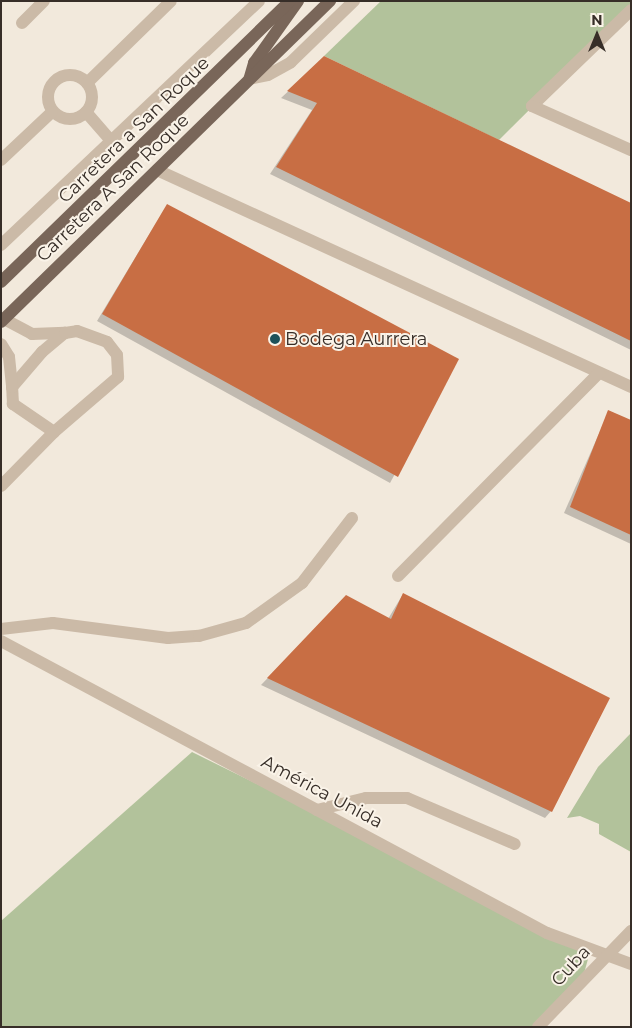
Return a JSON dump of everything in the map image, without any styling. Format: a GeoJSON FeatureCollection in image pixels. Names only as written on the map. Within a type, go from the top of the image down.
{"type":"FeatureCollection","features":[{"type":"Feature","properties":{"kind":"main road","name":"Carretera a San Roque"},"geometry":{"type":"LineString","coordinates":[[1,282],[290,1]]}},
{"type":"Feature","properties":{"kind":"main road"},"geometry":{"type":"LineString","coordinates":[[249,79],[254,62],[298,1]]}},
{"type":"Feature","properties":{"kind":"main road"},"geometry":{"type":"LineString","coordinates":[[249,79],[330,1]]}},
{"type":"Feature","properties":{"kind":"main road","name":"Carretera A San Roque"},"geometry":{"type":"LineString","coordinates":[[3,321],[249,79]]}},
{"type":"Feature","properties":{"kind":"street"},"geometry":{"type":"LineString","coordinates":[[22,23],[44,1]]}},
{"type":"Feature","properties":{"kind":"street"},"geometry":{"type":"LineString","coordinates":[[87,82],[172,1]]}},
{"type":"Feature","properties":{"kind":"street"},"geometry":{"type":"LineString","coordinates":[[1,245],[259,1]]}},
{"type":"Feature","properties":{"kind":"street"},"geometry":{"type":"LineString","coordinates":[[249,79],[286,65],[354,1]]}},
{"type":"Feature","properties":{"kind":"street"},"geometry":{"type":"LineString","coordinates":[[631,10],[532,106],[631,150]]}},
{"type":"Feature","properties":{"kind":"street"},"geometry":{"type":"LineString","coordinates":[[66,75],[87,82],[92,98],[86,112],[66,119],[52,112],[47,97],[52,83],[66,75]]}},
{"type":"Feature","properties":{"kind":"street"},"geometry":{"type":"LineString","coordinates":[[1,160],[52,112]]}},
{"type":"Feature","properties":{"kind":"street"},"geometry":{"type":"LineString","coordinates":[[86,112],[110,140]]}},
{"type":"Feature","properties":{"kind":"street"},"geometry":{"type":"LineString","coordinates":[[157,170],[631,386]]}},
{"type":"Feature","properties":{"kind":"street"},"geometry":{"type":"LineString","coordinates":[[1,486],[54,432],[118,377],[117,355],[107,342],[84,332],[32,334],[3,321]]}},
{"type":"Feature","properties":{"kind":"street"},"geometry":{"type":"LineString","coordinates":[[12,387],[65,333]]}},
{"type":"Feature","properties":{"kind":"street"},"geometry":{"type":"LineString","coordinates":[[1,344],[9,357],[13,404],[54,432]]}},
{"type":"Feature","properties":{"kind":"street"},"geometry":{"type":"LineString","coordinates":[[398,576],[599,373]]}},
{"type":"Feature","properties":{"kind":"street"},"geometry":{"type":"LineString","coordinates":[[1,629],[53,623],[168,638],[199,636],[246,623],[302,583],[352,518]]}},
{"type":"Feature","properties":{"kind":"street","name":"América Unida"},"geometry":{"type":"LineString","coordinates":[[1,641],[547,933],[604,957],[631,964]]}},
{"type":"Feature","properties":{"kind":"street"},"geometry":{"type":"LineString","coordinates":[[317,810],[366,798],[406,798],[515,844]]}},
{"type":"Feature","properties":{"kind":"street","name":"Cuba"},"geometry":{"type":"LineString","coordinates":[[538,1027],[631,931]]}},
{"type":"Feature","properties":{"kind":"green space"},"geometry":{"type":"Polygon","coordinates":[[[381,1],[631,1],[631,9],[499,140],[324,56],[381,1]]]}},
{"type":"Feature","properties":{"kind":"green space"},"geometry":{"type":"Polygon","coordinates":[[[631,733],[631,852],[599,834],[599,824],[580,816],[567,818],[598,767],[631,733]]]}},
{"type":"Feature","properties":{"kind":"green space"},"geometry":{"type":"Polygon","coordinates":[[[192,752],[563,935],[588,959],[583,977],[533,1027],[1,1027],[1,921],[192,752]]]}},
{"type":"Feature","properties":{"kind":"building"},"geometry":{"type":"Polygon","coordinates":[[[324,56],[631,203],[631,341],[276,167],[317,103],[287,91],[324,56]]]}},
{"type":"Feature","properties":{"kind":"building"},"geometry":{"type":"Polygon","coordinates":[[[167,204],[459,359],[398,477],[102,314],[167,204]]]}},
{"type":"Feature","properties":{"kind":"building"},"geometry":{"type":"Polygon","coordinates":[[[608,410],[631,420],[631,535],[570,507],[608,410]]]}},
{"type":"Feature","properties":{"kind":"building"},"geometry":{"type":"Polygon","coordinates":[[[403,593],[610,698],[552,812],[267,678],[346,595],[391,619],[403,593]]]}},
{"type":"Feature","properties":{"kind":"place","name":"Bodega Aurrera"},"geometry":{"type":"Point","coordinates":[275,339]}}]}
